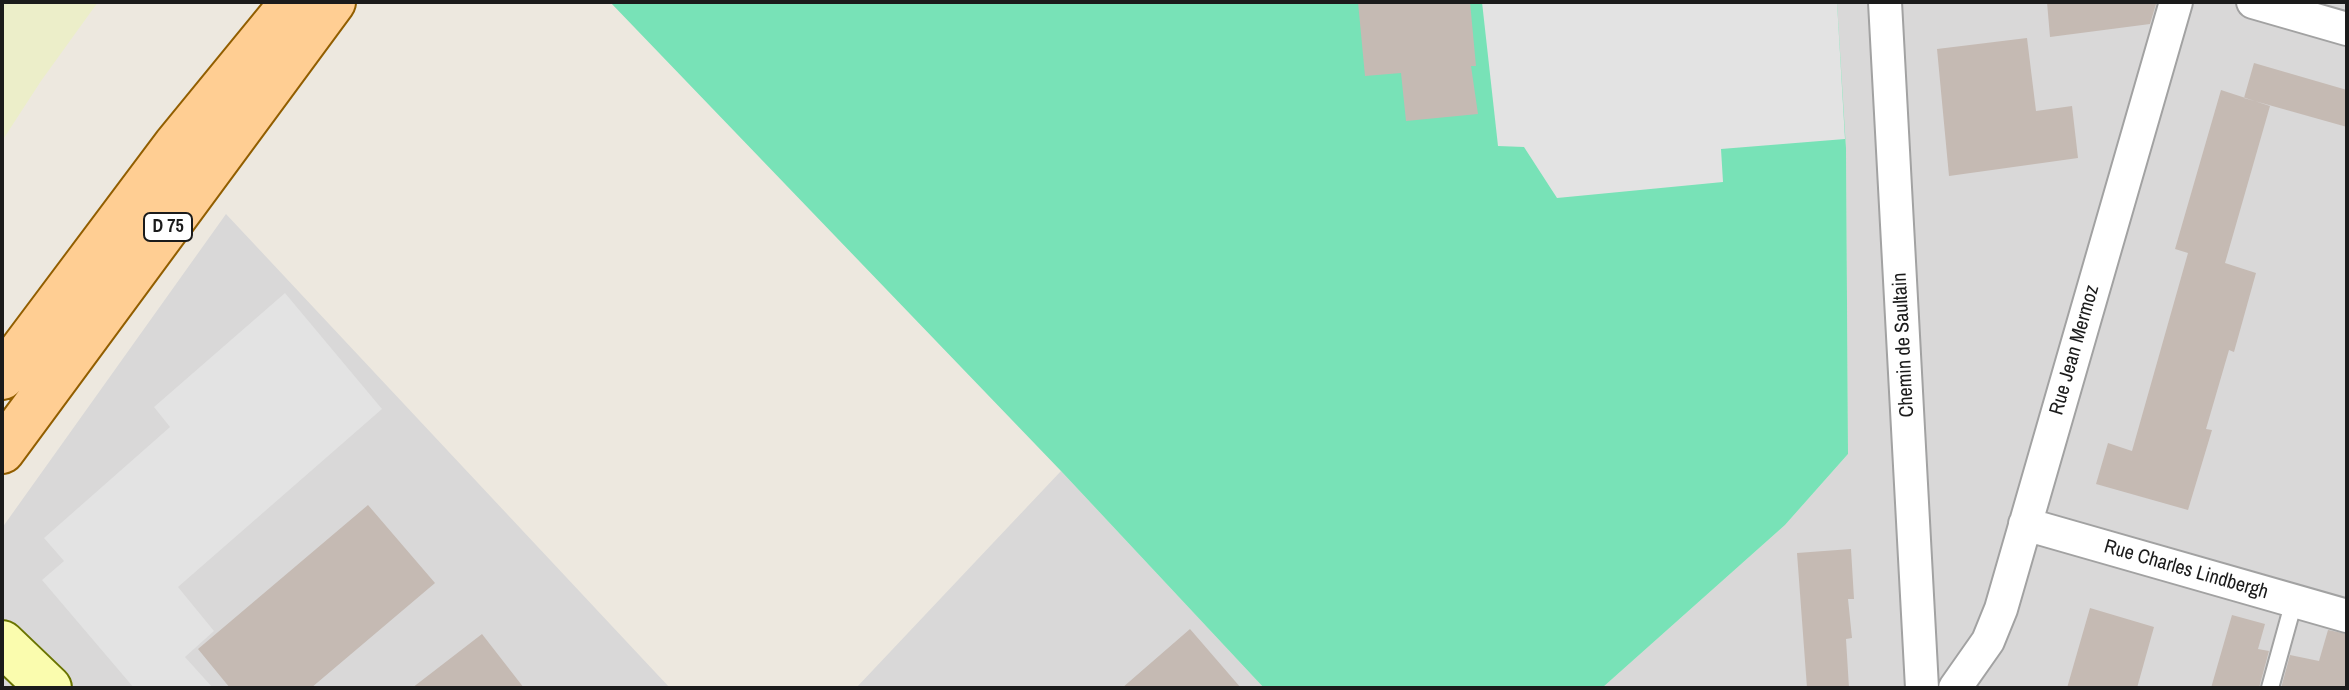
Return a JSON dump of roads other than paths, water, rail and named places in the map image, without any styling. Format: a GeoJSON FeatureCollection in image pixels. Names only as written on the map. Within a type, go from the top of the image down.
{"type":"FeatureCollection","features":[{"type":"Feature","properties":{"kind":"main road","name":"D 75"},"geometry":{"type":"LineString","coordinates":[[2,377],[176,145],[293,2]]}},
{"type":"Feature","properties":{"kind":"main road","name":"D 75"},"geometry":{"type":"LineString","coordinates":[[2,451],[333,2]]}},
{"type":"Feature","properties":{"kind":"street","name":"Chemin de Saultain"},"geometry":{"type":"LineString","coordinates":[[1885,2],[1922,688]]}},
{"type":"Feature","properties":{"kind":"street","name":"Rue Jean Mermoz"},"geometry":{"type":"LineString","coordinates":[[1955,688],[1995,626],[2176,2]]}},
{"type":"Feature","properties":{"kind":"street"},"geometry":{"type":"LineString","coordinates":[[2253,2],[2347,29]]}},
{"type":"Feature","properties":{"kind":"street","name":"Rue Charles Lindbergh"},"geometry":{"type":"LineString","coordinates":[[2025,524],[2347,616]]}},
{"type":"Feature","properties":{"kind":"street"},"geometry":{"type":"LineString","coordinates":[[2,643],[49,688]]}},
{"type":"Feature","properties":{"kind":"lane"},"geometry":{"type":"LineString","coordinates":[[2270,688],[2294,601]]}}]}
